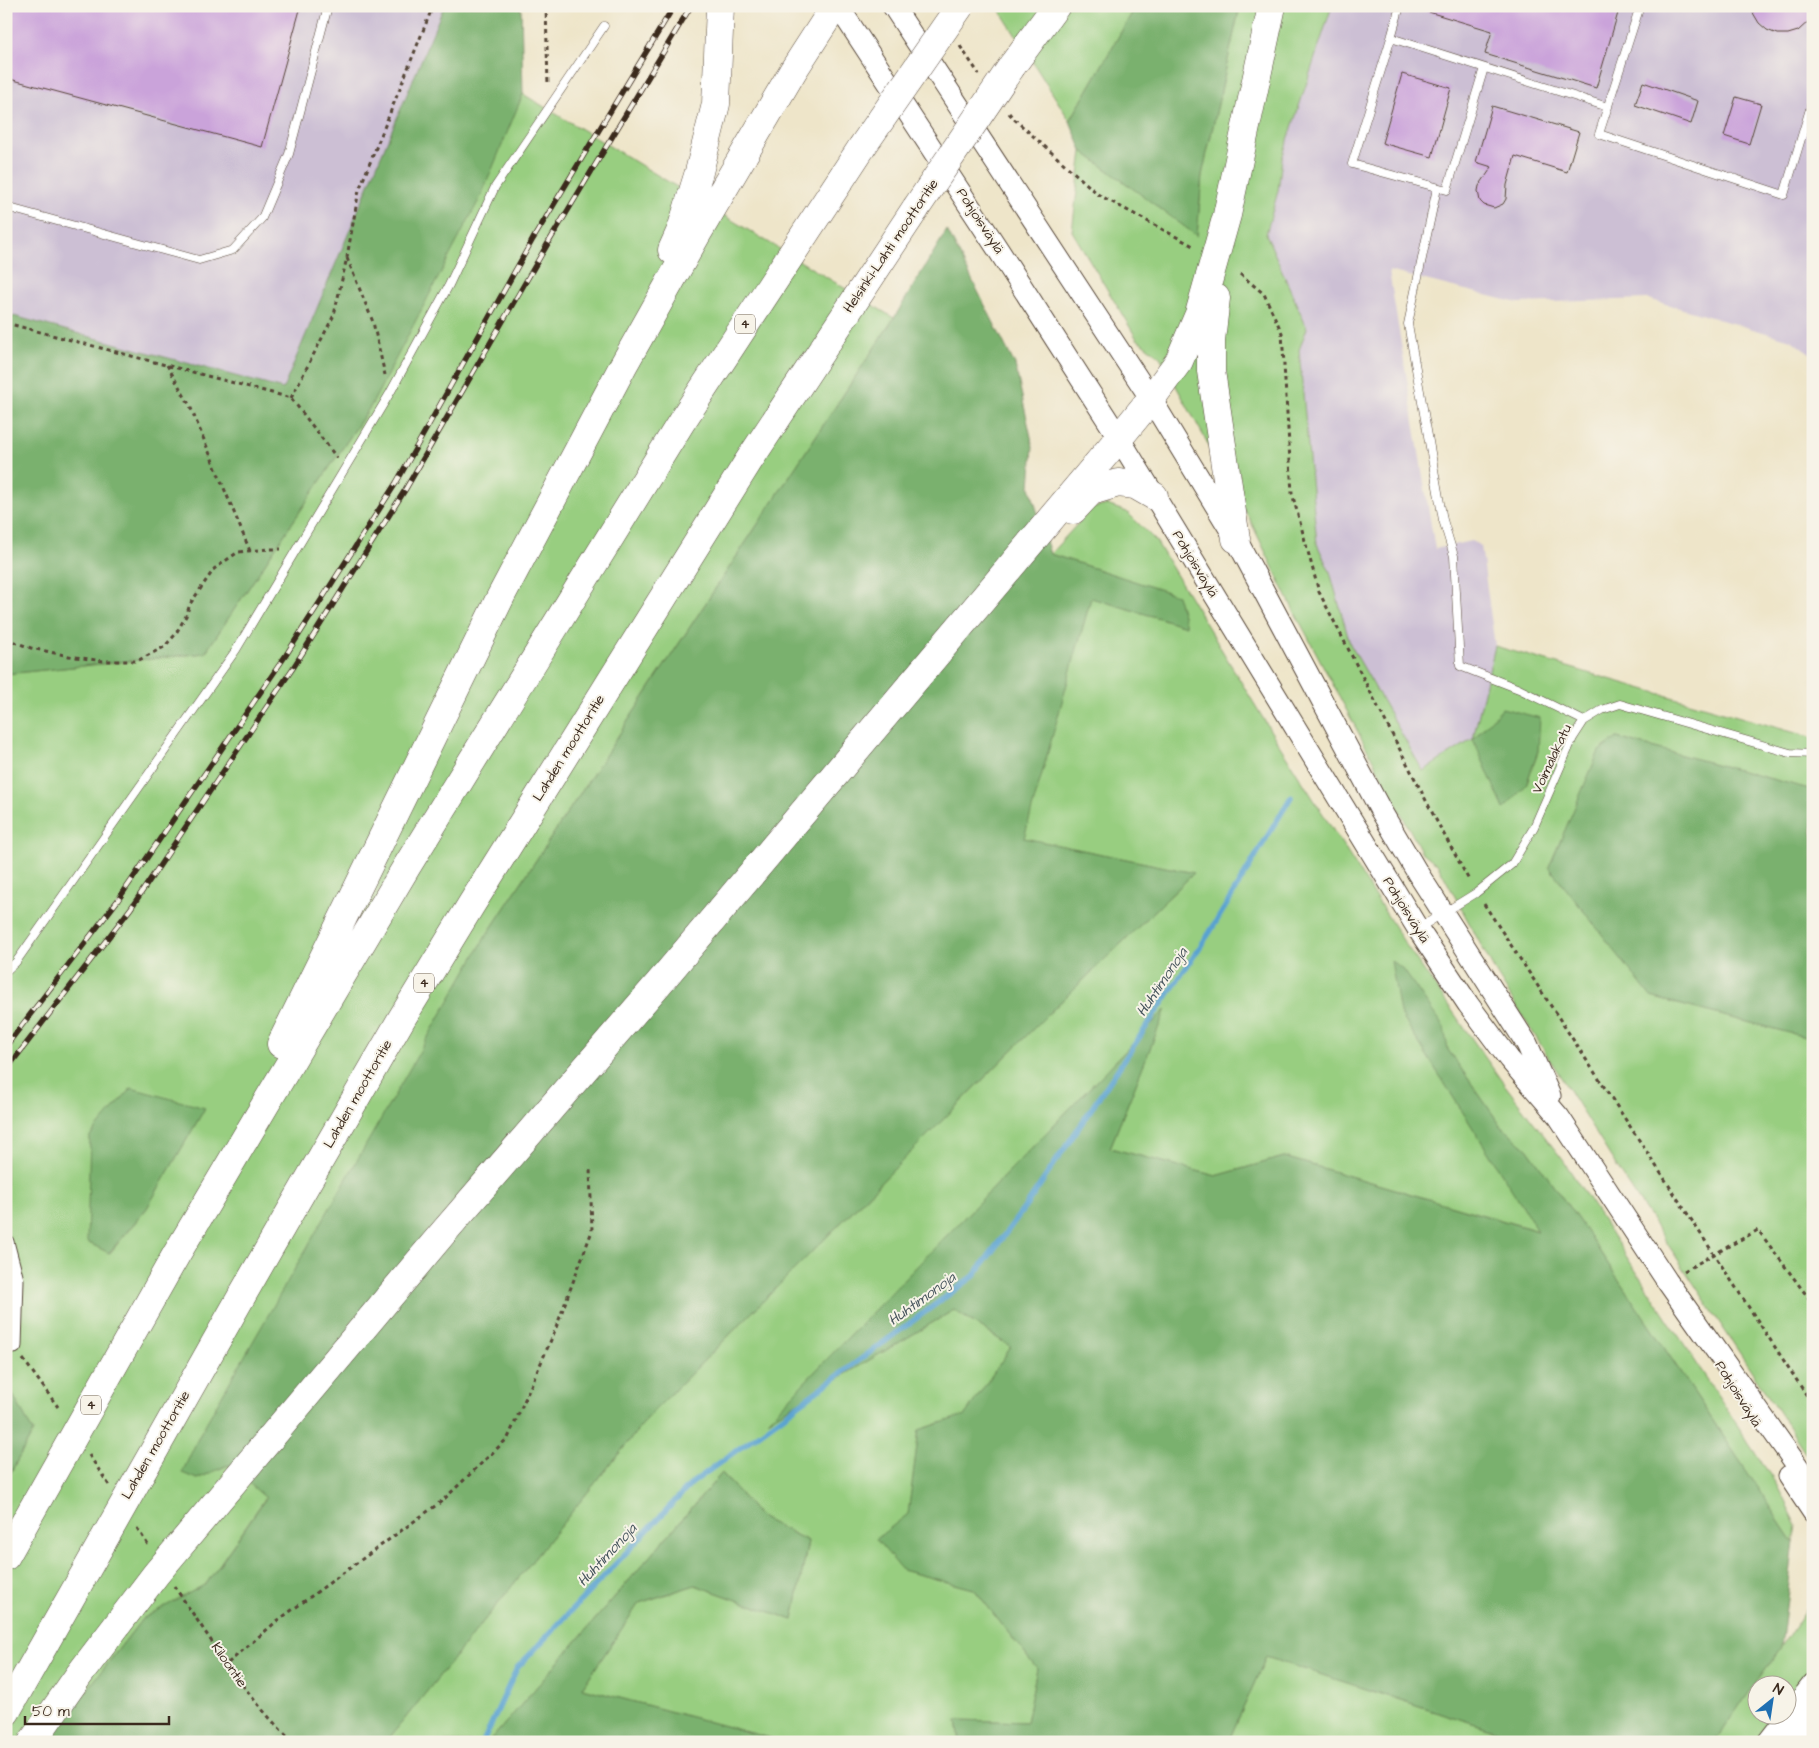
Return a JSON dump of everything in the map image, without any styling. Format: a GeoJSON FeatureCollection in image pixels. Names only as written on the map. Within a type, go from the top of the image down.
{"type":"FeatureCollection","features":[{"type":"Feature","properties":{"kind":"highway"},"geometry":{"type":"LineString","coordinates":[[623,366],[681,230],[699,172],[716,104],[720,6]]}},
{"type":"Feature","properties":{"kind":"highway"},"geometry":{"type":"LineString","coordinates":[[176,1255],[501,596],[623,366],[696,236],[793,71],[836,6]]}},
{"type":"Feature","properties":{"kind":"highway","name":"4"},"geometry":{"type":"LineString","coordinates":[[6,1556],[176,1255],[406,866],[682,421],[862,147],[960,6]]}},
{"type":"Feature","properties":{"kind":"highway","name":"Helsinki-Lahti moottoritie"},"geometry":{"type":"LineString","coordinates":[[731,489],[916,208],[1012,66],[1056,6]]}},
{"type":"Feature","properties":{"kind":"highway"},"geometry":{"type":"LineString","coordinates":[[32,1742],[79,1675],[156,1574],[443,1233],[666,975],[1039,533],[1151,399],[1179,360],[1199,314],[1226,216],[1272,6]]}},
{"type":"Feature","properties":{"kind":"highway"},"geometry":{"type":"LineString","coordinates":[[1226,216],[1212,331],[1211,371],[1236,539]]}},
{"type":"Feature","properties":{"kind":"highway"},"geometry":{"type":"LineString","coordinates":[[1039,533],[1067,517],[1091,491],[1118,483],[1134,485],[1154,496]]}},
{"type":"Feature","properties":{"kind":"highway","name":"Lahden moottoritie"},"geometry":{"type":"LineString","coordinates":[[6,1712],[239,1300],[402,1018],[731,489]]}},
{"type":"Feature","properties":{"kind":"main road","name":"Pohjoisväylä"},"geometry":{"type":"LineString","coordinates":[[836,6],[999,251],[1119,438],[1418,929],[1468,1004],[1509,1059],[1559,1117],[1668,1281],[1812,1506]]}},
{"type":"Feature","properties":{"kind":"main road","name":"Pohjoisväylä"},"geometry":{"type":"LineString","coordinates":[[893,6],[1151,399],[1236,539],[1381,811],[1443,913],[1527,1044],[1559,1117]]}},
{"type":"Feature","properties":{"kind":"main road"},"geometry":{"type":"LineString","coordinates":[[1768,1742],[1813,1684]]}},
{"type":"Feature","properties":{"kind":"main road"},"geometry":{"type":"LineString","coordinates":[[1790,1742],[1813,1713]]}},
{"type":"Feature","properties":{"kind":"street"},"geometry":{"type":"LineString","coordinates":[[6,1242],[16,1280],[10,1348]]}},
{"type":"Feature","properties":{"kind":"lane"},"geometry":{"type":"LineString","coordinates":[[6,206],[199,260],[233,250],[262,218],[289,154],[328,6]]}},
{"type":"Feature","properties":{"kind":"lane"},"geometry":{"type":"LineString","coordinates":[[1400,6],[1352,164],[1447,190],[1484,68]]}},
{"type":"Feature","properties":{"kind":"lane"},"geometry":{"type":"LineString","coordinates":[[1640,6],[1599,134],[1784,195],[1813,99]]}},
{"type":"Feature","properties":{"kind":"lane"},"geometry":{"type":"LineString","coordinates":[[6,971],[16,962],[236,650],[390,393],[448,285],[495,187],[604,26]]}},
{"type":"Feature","properties":{"kind":"lane"},"geometry":{"type":"LineString","coordinates":[[1391,38],[1608,107]]}},
{"type":"Feature","properties":{"kind":"lane"},"geometry":{"type":"LineString","coordinates":[[1437,188],[1408,324],[1443,520],[1454,556],[1460,666],[1519,689],[1584,721]]}},
{"type":"Feature","properties":{"kind":"lane","name":"Voimalakatu"},"geometry":{"type":"LineString","coordinates":[[1418,929],[1476,892],[1512,864],[1534,827],[1573,738],[1584,721],[1602,710],[1620,704],[1790,752],[1813,754]]}},
{"type":"Feature","properties":{"kind":"path"},"geometry":{"type":"LineString","coordinates":[[291,398],[334,315],[359,190],[433,6]]}},
{"type":"Feature","properties":{"kind":"path"},"geometry":{"type":"LineString","coordinates":[[546,6],[548,109]]}},
{"type":"Feature","properties":{"kind":"path"},"geometry":{"type":"LineString","coordinates":[[955,38],[981,76]]}},
{"type":"Feature","properties":{"kind":"path"},"geometry":{"type":"LineString","coordinates":[[1007,111],[1099,195],[1202,251]]}},
{"type":"Feature","properties":{"kind":"path"},"geometry":{"type":"LineString","coordinates":[[347,257],[373,322],[390,393]]}},
{"type":"Feature","properties":{"kind":"path"},"geometry":{"type":"LineString","coordinates":[[1240,274],[1264,294],[1282,333],[1292,492],[1319,592],[1435,818],[1476,892],[1813,1405]]}},
{"type":"Feature","properties":{"kind":"path"},"geometry":{"type":"LineString","coordinates":[[6,323],[291,398],[345,469]]}},
{"type":"Feature","properties":{"kind":"path"},"geometry":{"type":"LineString","coordinates":[[167,365],[190,406],[250,551]]}},
{"type":"Feature","properties":{"kind":"path"},"geometry":{"type":"LineString","coordinates":[[6,639],[31,648],[70,656],[103,661],[137,661],[164,647],[175,635],[186,616],[190,604],[214,569],[238,552],[269,549],[296,550]]}},
{"type":"Feature","properties":{"kind":"path"},"geometry":{"type":"LineString","coordinates":[[228,1663],[277,1622],[442,1501],[508,1438],[554,1333],[592,1231],[590,1168]]}},
{"type":"Feature","properties":{"kind":"path"},"geometry":{"type":"LineString","coordinates":[[1668,1281],[1758,1230],[1813,1304]]}},
{"type":"Feature","properties":{"kind":"path"},"geometry":{"type":"LineString","coordinates":[[10,1348],[58,1407]]}},
{"type":"Feature","properties":{"kind":"path"},"geometry":{"type":"LineString","coordinates":[[84,1448],[110,1487]]}},
{"type":"Feature","properties":{"kind":"path"},"geometry":{"type":"LineString","coordinates":[[135,1525],[151,1549]]}},
{"type":"Feature","properties":{"kind":"path","name":"Kiloontie"},"geometry":{"type":"LineString","coordinates":[[172,1583],[252,1697],[280,1730],[293,1742]]}},
{"type":"Feature","properties":{"kind":"shaded area"},"geometry":{"type":"Polygon","coordinates":[[[6,6],[444,6],[283,389],[6,314],[6,6]]]}},
{"type":"Feature","properties":{"kind":"shaded area"},"geometry":{"type":"Polygon","coordinates":[[[1332,6],[1813,6],[1813,355],[1791,340],[1648,299],[1518,303],[1389,271],[1435,549],[1471,541],[1481,546],[1495,646],[1473,739],[1423,771],[1350,644],[1330,572],[1317,544],[1299,350],[1307,328],[1266,234],[1278,191],[1282,158],[1332,6]]]}},
{"type":"Feature","properties":{"kind":"green space"},"geometry":{"type":"Polygon","coordinates":[[[444,6],[521,6],[523,94],[481,196],[372,404],[205,653],[6,674],[6,314],[283,389],[444,6]]]}},
{"type":"Feature","properties":{"kind":"green space"},"geometry":{"type":"Polygon","coordinates":[[[997,6],[1136,6],[1070,121],[997,6]]]}},
{"type":"Feature","properties":{"kind":"green space"},"geometry":{"type":"Polygon","coordinates":[[[1136,6],[1240,6],[1202,175],[1197,236],[1082,151],[1070,121],[1136,6]]]}},
{"type":"Feature","properties":{"kind":"green space"},"geometry":{"type":"Polygon","coordinates":[[[1240,6],[1332,6],[1282,158],[1278,191],[1266,234],[1307,328],[1299,350],[1317,544],[1330,572],[1350,644],[1423,771],[1473,739],[1495,646],[1813,738],[1813,790],[1617,738],[1651,997],[1813,1039],[1813,1464],[1622,1175],[1497,975],[1438,865],[1421,851],[1293,609],[1250,520],[1160,357],[1137,339],[1072,231],[1082,151],[1197,235],[1202,175],[1240,6]],[[1538,751],[1504,808],[1526,785],[1538,751]]]}},
{"type":"Feature","properties":{"kind":"green space"},"geometry":{"type":"Polygon","coordinates":[[[523,94],[894,318],[486,936],[197,1479],[228,1465],[266,1497],[206,1584],[142,1619],[57,1729],[50,1742],[6,1742],[6,1481],[33,1432],[11,1392],[6,1402],[6,674],[205,653],[372,404],[523,94]],[[205,1108],[87,1242],[110,1253],[147,1208],[205,1108]]]}},
{"type":"Feature","properties":{"kind":"green space"},"geometry":{"type":"Polygon","coordinates":[[[947,230],[1015,365],[1033,446],[1030,487],[1050,554],[1177,595],[1186,626],[1091,598],[1024,838],[1194,873],[1045,1017],[650,1415],[386,1742],[50,1742],[57,1729],[142,1619],[206,1584],[266,1498],[228,1465],[197,1479],[182,1473],[201,1432],[486,936],[894,318],[947,230]]]}},
{"type":"Feature","properties":{"kind":"green space"},"geometry":{"type":"Polygon","coordinates":[[[1107,505],[1127,512],[1156,541],[1278,743],[1406,945],[1501,1080],[1563,1160],[1776,1484],[1797,1525],[1794,1542],[1586,1231],[1527,1148],[1501,1126],[1448,1050],[1443,1028],[1400,1013],[1539,1231],[1284,1157],[1216,1176],[1110,1148],[1165,1010],[771,1418],[954,1310],[1011,1347],[965,1416],[919,1430],[902,1570],[974,1589],[1037,1669],[1026,1722],[957,1720],[960,1742],[785,1742],[582,1688],[639,1603],[695,1585],[793,1620],[808,1541],[760,1517],[722,1473],[489,1742],[386,1742],[650,1415],[1045,1017],[1194,873],[1023,838],[1091,597],[1186,626],[1176,595],[1050,554],[1092,508],[1107,505]]]}},
{"type":"Feature","properties":{"kind":"green space"},"geometry":{"type":"Polygon","coordinates":[[[1502,708],[1540,718],[1538,751],[1526,785],[1504,809],[1473,739],[1502,708]]]}},
{"type":"Feature","properties":{"kind":"green space"},"geometry":{"type":"Polygon","coordinates":[[[1617,738],[1813,790],[1813,1039],[1651,997],[1549,867],[1599,751],[1617,738]]]}},
{"type":"Feature","properties":{"kind":"green space"},"geometry":{"type":"Polygon","coordinates":[[[1391,961],[1403,969],[1444,1028],[1448,1050],[1501,1126],[1527,1148],[1586,1231],[1794,1542],[1781,1648],[1761,1676],[1746,1676],[1746,1697],[1714,1742],[1532,1742],[1266,1657],[1228,1742],[960,1742],[957,1720],[1026,1722],[1037,1669],[974,1589],[902,1570],[876,1539],[908,1514],[919,1430],[965,1415],[1011,1347],[954,1310],[768,1420],[1166,1009],[1110,1148],[1216,1176],[1284,1157],[1538,1231],[1400,1013],[1391,961]]]}},
{"type":"Feature","properties":{"kind":"green space"},"geometry":{"type":"Polygon","coordinates":[[[131,1088],[205,1108],[147,1208],[109,1253],[87,1242],[90,1136],[131,1088]]]}},
{"type":"Feature","properties":{"kind":"green space"},"geometry":{"type":"Polygon","coordinates":[[[11,1391],[33,1432],[6,1481],[6,1402],[11,1391]]]}},
{"type":"Feature","properties":{"kind":"green space"},"geometry":{"type":"Polygon","coordinates":[[[722,1473],[760,1517],[808,1541],[793,1620],[695,1585],[639,1603],[582,1688],[785,1742],[489,1742],[722,1473]]]}},
{"type":"Feature","properties":{"kind":"green space"},"geometry":{"type":"Polygon","coordinates":[[[1813,1598],[1813,1742],[1714,1742],[1746,1697],[1746,1726],[1796,1726],[1796,1676],[1761,1676],[1813,1598]]]}},
{"type":"Feature","properties":{"kind":"green space"},"geometry":{"type":"Polygon","coordinates":[[[1266,1657],[1532,1742],[1228,1742],[1266,1657]]]}},
{"type":"Feature","properties":{"kind":"building"},"geometry":{"type":"Polygon","coordinates":[[[6,6],[301,6],[262,147],[6,78],[6,6]]]}},
{"type":"Feature","properties":{"kind":"building"},"geometry":{"type":"Polygon","coordinates":[[[1423,6],[1620,6],[1596,88],[1485,54],[1492,31],[1422,10],[1423,6]]]}},
{"type":"Feature","properties":{"kind":"building"},"geometry":{"type":"Polygon","coordinates":[[[1749,6],[1813,6],[1813,13],[1811,19],[1798,31],[1788,34],[1777,34],[1767,30],[1759,23],[1749,6]]]}},
{"type":"Feature","properties":{"kind":"building"},"geometry":{"type":"Polygon","coordinates":[[[1402,74],[1451,88],[1432,157],[1382,143],[1402,74]]]}},
{"type":"Feature","properties":{"kind":"building"},"geometry":{"type":"Polygon","coordinates":[[[1643,82],[1698,101],[1691,124],[1635,105],[1643,82]]]}},
{"type":"Feature","properties":{"kind":"building"},"geometry":{"type":"Polygon","coordinates":[[[1736,97],[1761,104],[1749,144],[1724,136],[1736,97]]]}},
{"type":"Feature","properties":{"kind":"building"},"geometry":{"type":"Polygon","coordinates":[[[1492,106],[1579,132],[1567,172],[1515,156],[1507,185],[1506,199],[1503,204],[1494,208],[1484,205],[1480,201],[1478,191],[1479,186],[1492,167],[1476,162],[1492,106]]]}},
{"type":"Feature","properties":{"kind":"waterway","name":"Huhtimonoja"},"geometry":{"type":"LineString","coordinates":[[483,1742],[517,1668],[692,1483],[974,1276],[1028,1203],[1210,932],[1291,797]]}},
{"type":"Feature","properties":{"kind":"railway"},"geometry":{"type":"LineString","coordinates":[[6,1046],[118,900],[286,655],[396,483],[533,239],[674,6]]}},
{"type":"Feature","properties":{"kind":"railway"},"geometry":{"type":"LineString","coordinates":[[6,1070],[131,908],[293,668],[405,490],[547,245],[691,6]]}}]}
